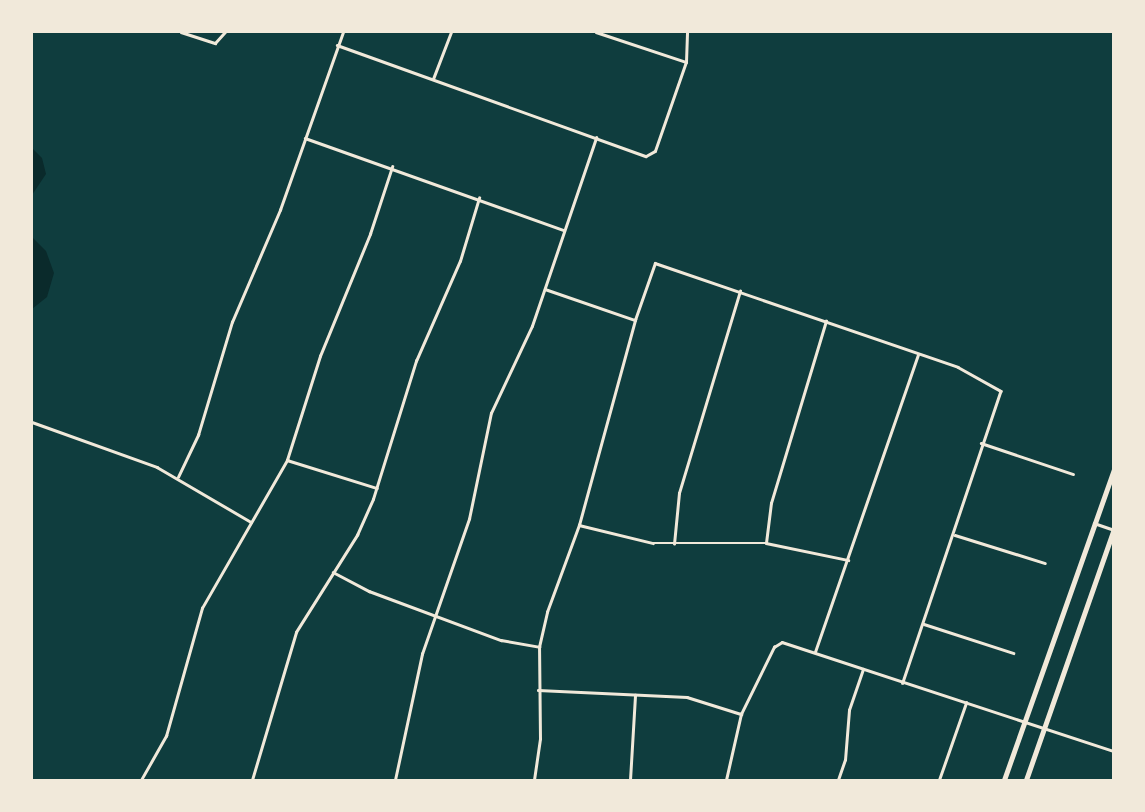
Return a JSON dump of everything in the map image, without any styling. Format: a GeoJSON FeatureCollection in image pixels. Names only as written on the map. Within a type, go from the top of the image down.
{"type":"FeatureCollection","features":[{"type":"Feature","properties":{"kind":"main road"},"geometry":{"type":"LineString","coordinates":[[1004,780],[1114,469]]}},
{"type":"Feature","properties":{"kind":"main road"},"geometry":{"type":"LineString","coordinates":[[1027,780],[1113,529]]}},
{"type":"Feature","properties":{"kind":"street"},"geometry":{"type":"LineString","coordinates":[[181,32],[219,42],[225,32]]}},
{"type":"Feature","properties":{"kind":"street"},"geometry":{"type":"LineString","coordinates":[[178,477],[198,435],[232,322],[280,210],[343,32]]}},
{"type":"Feature","properties":{"kind":"street"},"geometry":{"type":"LineString","coordinates":[[433,79],[451,32]]}},
{"type":"Feature","properties":{"kind":"street"},"geometry":{"type":"LineString","coordinates":[[596,32],[685,62]]}},
{"type":"Feature","properties":{"kind":"street"},"geometry":{"type":"LineString","coordinates":[[337,45],[644,156],[653,154],[685,62],[687,32]]}},
{"type":"Feature","properties":{"kind":"street"},"geometry":{"type":"LineString","coordinates":[[305,138],[564,229]]}},
{"type":"Feature","properties":{"kind":"street"},"geometry":{"type":"LineString","coordinates":[[395,780],[417,671],[469,519],[492,413],[532,326],[596,138]]}},
{"type":"Feature","properties":{"kind":"street"},"geometry":{"type":"LineString","coordinates":[[141,780],[166,736],[202,608],[287,460],[320,356],[370,234],[392,167]]}},
{"type":"Feature","properties":{"kind":"street"},"geometry":{"type":"LineString","coordinates":[[252,780],[285,660],[332,571],[358,535],[377,488],[416,361],[460,261],[480,198]]}},
{"type":"Feature","properties":{"kind":"street"},"geometry":{"type":"LineString","coordinates":[[534,780],[540,739],[539,647],[579,525],[635,320],[655,263],[966,371],[1001,391],[1001,399],[981,443],[955,535],[903,683]]}},
{"type":"Feature","properties":{"kind":"street"},"geometry":{"type":"LineString","coordinates":[[544,289],[635,320]]}},
{"type":"Feature","properties":{"kind":"street"},"geometry":{"type":"LineString","coordinates":[[674,544],[679,493],[740,291]]}},
{"type":"Feature","properties":{"kind":"street"},"geometry":{"type":"LineString","coordinates":[[766,543],[771,503],[826,321]]}},
{"type":"Feature","properties":{"kind":"street"},"geometry":{"type":"LineString","coordinates":[[815,652],[919,354]]}},
{"type":"Feature","properties":{"kind":"street"},"geometry":{"type":"LineString","coordinates":[[32,422],[178,477],[251,522]]}},
{"type":"Feature","properties":{"kind":"street"},"geometry":{"type":"LineString","coordinates":[[981,443],[1073,474]]}},
{"type":"Feature","properties":{"kind":"street"},"geometry":{"type":"LineString","coordinates":[[287,460],[377,488]]}},
{"type":"Feature","properties":{"kind":"street"},"geometry":{"type":"LineString","coordinates":[[1094,523],[1113,529]]}},
{"type":"Feature","properties":{"kind":"street"},"geometry":{"type":"LineString","coordinates":[[579,525],[635,540],[674,544],[766,543],[848,560]]}},
{"type":"Feature","properties":{"kind":"street"},"geometry":{"type":"LineString","coordinates":[[955,535],[1045,563]]}},
{"type":"Feature","properties":{"kind":"street"},"geometry":{"type":"LineString","coordinates":[[332,571],[369,591],[501,640],[539,647]]}},
{"type":"Feature","properties":{"kind":"street"},"geometry":{"type":"LineString","coordinates":[[923,624],[1013,653]]}},
{"type":"Feature","properties":{"kind":"street"},"geometry":{"type":"LineString","coordinates":[[726,780],[741,714],[779,642],[1114,751]]}},
{"type":"Feature","properties":{"kind":"street"},"geometry":{"type":"LineString","coordinates":[[838,780],[845,760],[849,710],[863,668]]}},
{"type":"Feature","properties":{"kind":"street"},"geometry":{"type":"LineString","coordinates":[[538,690],[687,697],[741,714]]}},
{"type":"Feature","properties":{"kind":"street"},"geometry":{"type":"LineString","coordinates":[[630,780],[635,695]]}},
{"type":"Feature","properties":{"kind":"street"},"geometry":{"type":"LineString","coordinates":[[939,780],[966,703]]}},
{"type":"Feature","properties":{"kind":"water"},"geometry":{"type":"Polygon","coordinates":[[[32,148],[42,158],[46,174],[32,195],[32,148]]]}},
{"type":"Feature","properties":{"kind":"water"},"geometry":{"type":"Polygon","coordinates":[[[32,237],[46,251],[54,273],[47,297],[32,309],[32,237]]]}}]}
